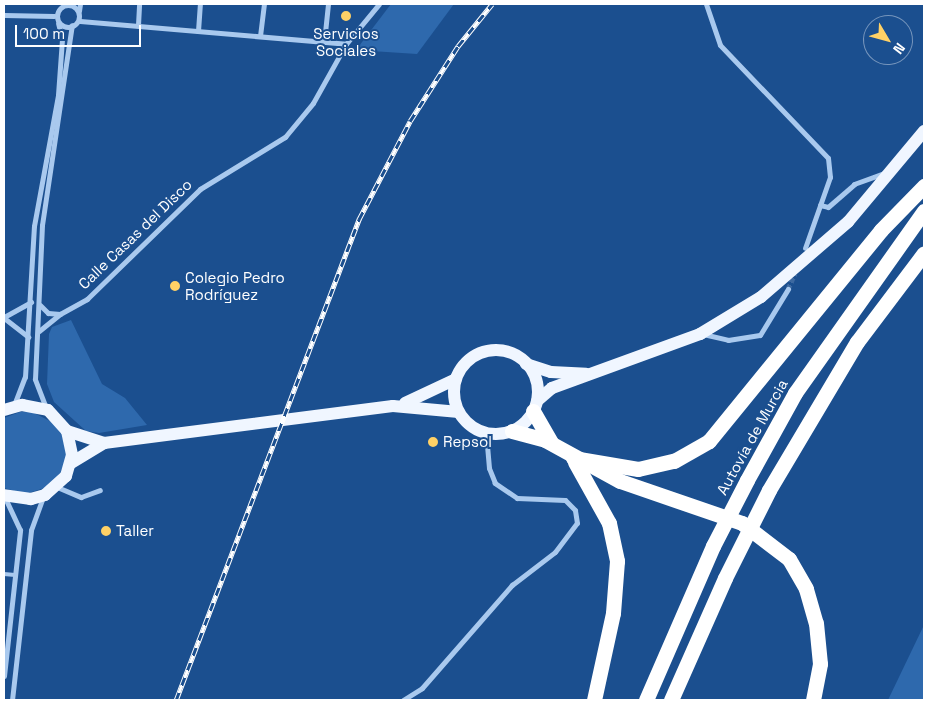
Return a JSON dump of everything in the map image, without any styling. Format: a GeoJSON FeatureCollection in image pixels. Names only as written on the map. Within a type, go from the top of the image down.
{"type":"FeatureCollection","features":[{"type":"Feature","properties":{"kind":"highway"},"geometry":{"type":"LineString","coordinates":[[573,458],[638,469],[674,461],[710,441],[881,230],[924,186]]}},
{"type":"Feature","properties":{"kind":"highway","name":"Autovía de Murcia"},"geometry":{"type":"LineString","coordinates":[[646,700],[713,546],[747,480],[805,378],[924,211]]}},
{"type":"Feature","properties":{"kind":"highway"},"geometry":{"type":"LineString","coordinates":[[671,700],[725,578],[769,490],[857,342],[924,253]]}},
{"type":"Feature","properties":{"kind":"highway"},"geometry":{"type":"LineString","coordinates":[[535,406],[552,443]]}},
{"type":"Feature","properties":{"kind":"highway"},"geometry":{"type":"LineString","coordinates":[[512,430],[552,443],[573,458],[620,481],[742,523],[789,559],[806,590],[816,623],[820,664],[813,700]]}},
{"type":"Feature","properties":{"kind":"highway"},"geometry":{"type":"LineString","coordinates":[[573,458],[600,504],[616,552],[613,613],[594,700]]}},
{"type":"Feature","properties":{"kind":"highway"},"geometry":{"type":"LineString","coordinates":[[682,700],[725,578]]}},
{"type":"Feature","properties":{"kind":"main road"},"geometry":{"type":"LineString","coordinates":[[393,406],[458,412],[486,433],[512,430],[552,388],[601,373],[700,334],[761,297],[808,260],[896,168],[924,131]]}},
{"type":"Feature","properties":{"kind":"main road"},"geometry":{"type":"LineString","coordinates":[[71,463],[104,443],[393,406],[426,396],[456,379],[470,359],[487,352],[505,351],[526,364],[551,372],[601,373]]}},
{"type":"Feature","properties":{"kind":"main road"},"geometry":{"type":"LineString","coordinates":[[526,364],[534,375],[535,406]]}},
{"type":"Feature","properties":{"kind":"main road"},"geometry":{"type":"LineString","coordinates":[[456,379],[458,412]]}},
{"type":"Feature","properties":{"kind":"main road"},"geometry":{"type":"LineString","coordinates":[[8,408],[48,410],[67,431],[104,443]]}},
{"type":"Feature","properties":{"kind":"main road"},"geometry":{"type":"LineString","coordinates":[[4,495],[31,499],[45,495],[57,487],[66,476],[71,463],[67,431]]}},
{"type":"Feature","properties":{"kind":"street"},"geometry":{"type":"LineString","coordinates":[[80,4],[80,21]]}},
{"type":"Feature","properties":{"kind":"street"},"geometry":{"type":"LineString","coordinates":[[138,25],[139,4]]}},
{"type":"Feature","properties":{"kind":"street"},"geometry":{"type":"LineString","coordinates":[[198,31],[200,4]]}},
{"type":"Feature","properties":{"kind":"street"},"geometry":{"type":"LineString","coordinates":[[260,36],[264,4]]}},
{"type":"Feature","properties":{"kind":"street"},"geometry":{"type":"LineString","coordinates":[[324,42],[328,4]]}},
{"type":"Feature","properties":{"kind":"street","name":"Calle Casas del Disco"},"geometry":{"type":"LineString","coordinates":[[39,332],[60,314],[87,299],[200,189],[284,137],[313,103],[346,44],[380,4]]}},
{"type":"Feature","properties":{"kind":"street"},"geometry":{"type":"LineString","coordinates":[[706,4],[720,44],[828,158],[830,178],[805,248]]}},
{"type":"Feature","properties":{"kind":"street"},"geometry":{"type":"LineString","coordinates":[[54,16],[58,6],[67,6],[79,11]]}},
{"type":"Feature","properties":{"kind":"street"},"geometry":{"type":"LineString","coordinates":[[4,15],[54,16]]}},
{"type":"Feature","properties":{"kind":"street"},"geometry":{"type":"LineString","coordinates":[[8,408],[25,377],[31,302],[34,226],[58,95],[62,40],[58,23],[54,16]]}},
{"type":"Feature","properties":{"kind":"street"},"geometry":{"type":"LineString","coordinates":[[58,23],[72,25],[80,21],[138,25],[346,44]]}},
{"type":"Feature","properties":{"kind":"street"},"geometry":{"type":"LineString","coordinates":[[48,410],[35,379],[39,332],[44,208],[72,25]]}},
{"type":"Feature","properties":{"kind":"street"},"geometry":{"type":"LineString","coordinates":[[820,205],[828,207],[854,184],[896,168]]}},
{"type":"Feature","properties":{"kind":"street"},"geometry":{"type":"LineString","coordinates":[[700,334],[728,340],[760,335],[788,289]]}},
{"type":"Feature","properties":{"kind":"street"},"geometry":{"type":"LineString","coordinates":[[28,337],[4,317],[31,302]]}},
{"type":"Feature","properties":{"kind":"street"},"geometry":{"type":"LineString","coordinates":[[40,305],[48,313],[60,314]]}},
{"type":"Feature","properties":{"kind":"street"},"geometry":{"type":"LineString","coordinates":[[403,700],[422,688],[512,585],[555,552],[577,523],[575,510],[565,500],[517,498],[495,484],[489,468],[486,433]]}},
{"type":"Feature","properties":{"kind":"street"},"geometry":{"type":"LineString","coordinates":[[66,476],[72,492]]}},
{"type":"Feature","properties":{"kind":"street"},"geometry":{"type":"LineString","coordinates":[[57,487],[81,497],[100,490]]}},
{"type":"Feature","properties":{"kind":"street"},"geometry":{"type":"LineString","coordinates":[[4,495],[20,530],[6,635],[4,676]]}},
{"type":"Feature","properties":{"kind":"street"},"geometry":{"type":"LineString","coordinates":[[12,700],[31,530],[45,495]]}},
{"type":"Feature","properties":{"kind":"lane"},"geometry":{"type":"LineString","coordinates":[[4,574],[15,576]]}},
{"type":"Feature","properties":{"kind":"shaded area"},"geometry":{"type":"Polygon","coordinates":[[[391,4],[454,4],[417,54],[356,50],[391,4]]]}},
{"type":"Feature","properties":{"kind":"shaded area"},"geometry":{"type":"Polygon","coordinates":[[[71,320],[102,384],[125,398],[147,425],[99,433],[86,431],[54,402],[47,384],[49,334],[52,327],[71,320]]]}},
{"type":"Feature","properties":{"kind":"shaded area"},"geometry":{"type":"Polygon","coordinates":[[[20,412],[32,412],[54,423],[61,432],[67,456],[58,479],[48,487],[25,494],[4,488],[4,418],[20,412]]]}},
{"type":"Feature","properties":{"kind":"shaded area"},"geometry":{"type":"Polygon","coordinates":[[[924,625],[924,700],[888,700],[924,625]]]}},
{"type":"Feature","properties":{"kind":"tunnel"},"geometry":{"type":"LineString","coordinates":[[788,289],[795,273]]}},
{"type":"Feature","properties":{"kind":"railway"},"geometry":{"type":"LineString","coordinates":[[176,700],[359,219],[410,121],[458,46],[492,4]]}},
{"type":"Feature","properties":{"kind":"place","name":"Servicios Sociales"},"geometry":{"type":"Point","coordinates":[346,16]}},
{"type":"Feature","properties":{"kind":"place","name":"Colegio Pedro Rodríguez"},"geometry":{"type":"Point","coordinates":[175,286]}},
{"type":"Feature","properties":{"kind":"place","name":"Repsol"},"geometry":{"type":"Point","coordinates":[433,442]}},
{"type":"Feature","properties":{"kind":"place","name":"Taller"},"geometry":{"type":"Point","coordinates":[106,531]}}]}
